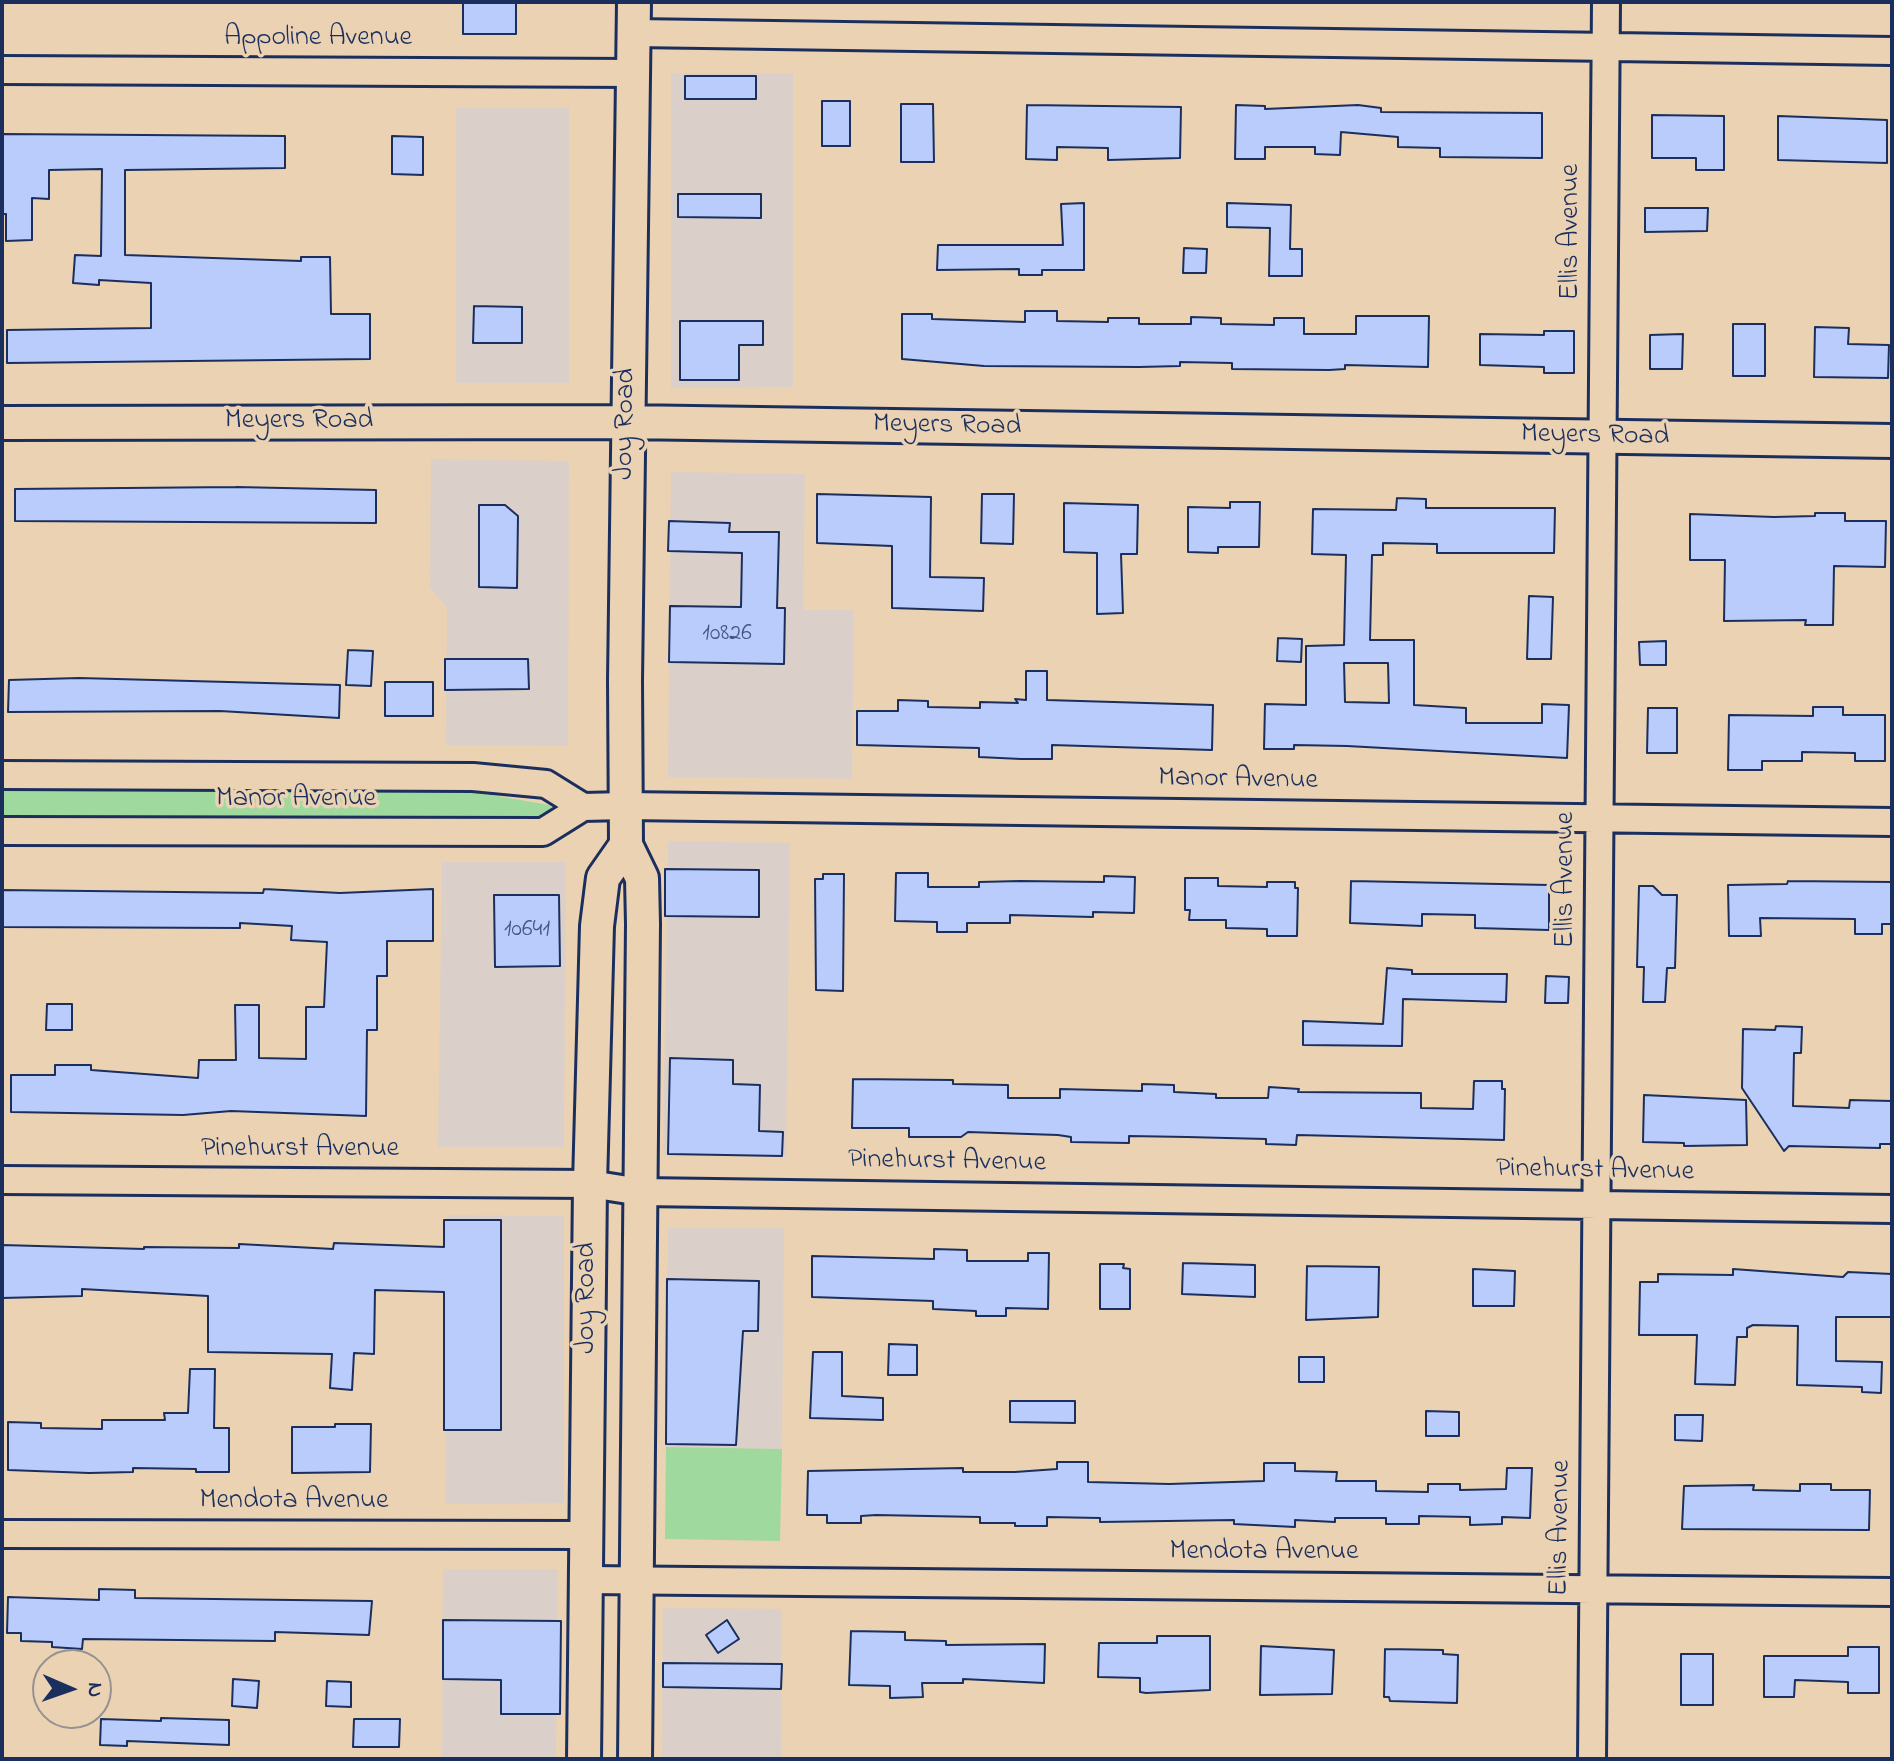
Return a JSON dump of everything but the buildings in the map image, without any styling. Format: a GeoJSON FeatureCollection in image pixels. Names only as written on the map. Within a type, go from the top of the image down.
{"type":"FeatureCollection","features":[{"type":"Feature","properties":{"kind":"street","name":"Ellis Avenue"},"geometry":{"type":"LineString","coordinates":[[1592,1759],[1606,2]]}},
{"type":"Feature","properties":{"kind":"street"},"geometry":{"type":"LineString","coordinates":[[634,18],[1606,46],[1892,51]]}},
{"type":"Feature","properties":{"kind":"street","name":"Joy Road"},"geometry":{"type":"LineString","coordinates":[[634,18],[625,806],[626,845],[642,878],[635,1759]]}},
{"type":"Feature","properties":{"kind":"street","name":"Appoline Avenue"},"geometry":{"type":"LineString","coordinates":[[2,70],[633,73]]}},
{"type":"Feature","properties":{"kind":"street","name":"Meyers Road"},"geometry":{"type":"LineString","coordinates":[[2,423],[627,422],[1892,441]]}},
{"type":"Feature","properties":{"kind":"street","name":"Manor Avenue"},"geometry":{"type":"LineString","coordinates":[[2,775],[473,777],[546,784],[583,807]]}},
{"type":"Feature","properties":{"kind":"street","name":"Manor Avenue"},"geometry":{"type":"LineString","coordinates":[[2,831],[543,832],[583,807],[625,806],[1892,822]]}},
{"type":"Feature","properties":{"kind":"street","name":"Joy Road"},"geometry":{"type":"LineString","coordinates":[[584,1759],[590,1184],[597,926],[603,878],[626,845]]}},
{"type":"Feature","properties":{"kind":"street","name":"Pinehurst Avenue"},"geometry":{"type":"LineString","coordinates":[[2,1180],[590,1184],[641,1192],[1892,1209]]}},
{"type":"Feature","properties":{"kind":"street","name":"Mendota Avenue"},"geometry":{"type":"LineString","coordinates":[[2,1534],[586,1535]]}},
{"type":"Feature","properties":{"kind":"street","name":"Mendota Avenue"},"geometry":{"type":"LineString","coordinates":[[587,1580],[1892,1592]]}},
{"type":"Feature","properties":{"kind":"shaded area"},"geometry":{"type":"Polygon","coordinates":[[[671,73],[793,73],[793,387],[671,388],[671,73]]]}},
{"type":"Feature","properties":{"kind":"shaded area"},"geometry":{"type":"Polygon","coordinates":[[[456,108],[569,108],[569,383],[456,383],[456,108]]]}},
{"type":"Feature","properties":{"kind":"shaded area"},"geometry":{"type":"Polygon","coordinates":[[[431,459],[569,461],[568,746],[446,745],[447,608],[430,588],[431,459]]]}},
{"type":"Feature","properties":{"kind":"shaded area"},"geometry":{"type":"Polygon","coordinates":[[[671,472],[805,474],[803,610],[854,610],[852,779],[668,777],[671,472]]]}},
{"type":"Feature","properties":{"kind":"shaded area"},"geometry":{"type":"Polygon","coordinates":[[[668,841],[790,843],[786,1157],[663,1155],[668,841]]]}},
{"type":"Feature","properties":{"kind":"shaded area"},"geometry":{"type":"Polygon","coordinates":[[[442,862],[566,862],[564,1147],[438,1147],[442,862]]]}},
{"type":"Feature","properties":{"kind":"shaded area"},"geometry":{"type":"Polygon","coordinates":[[[447,1215],[564,1216],[564,1503],[445,1504],[447,1215]]]}},
{"type":"Feature","properties":{"kind":"shaded area"},"geometry":{"type":"Polygon","coordinates":[[[668,1228],[784,1228],[782,1449],[666,1447],[668,1228]]]}},
{"type":"Feature","properties":{"kind":"shaded area"},"geometry":{"type":"Polygon","coordinates":[[[443,1569],[558,1569],[556,1759],[442,1759],[443,1569]]]}},
{"type":"Feature","properties":{"kind":"shaded area"},"geometry":{"type":"Polygon","coordinates":[[[663,1608],[782,1609],[781,1759],[662,1759],[663,1608]]]}},
{"type":"Feature","properties":{"kind":"green space"},"geometry":{"type":"Polygon","coordinates":[[[2,789],[457,789],[549,805],[555,811],[544,819],[2,817],[2,789]]]}},
{"type":"Feature","properties":{"kind":"green space"},"geometry":{"type":"Polygon","coordinates":[[[666,1447],[782,1449],[780,1541],[665,1539],[666,1447]]]}}]}
